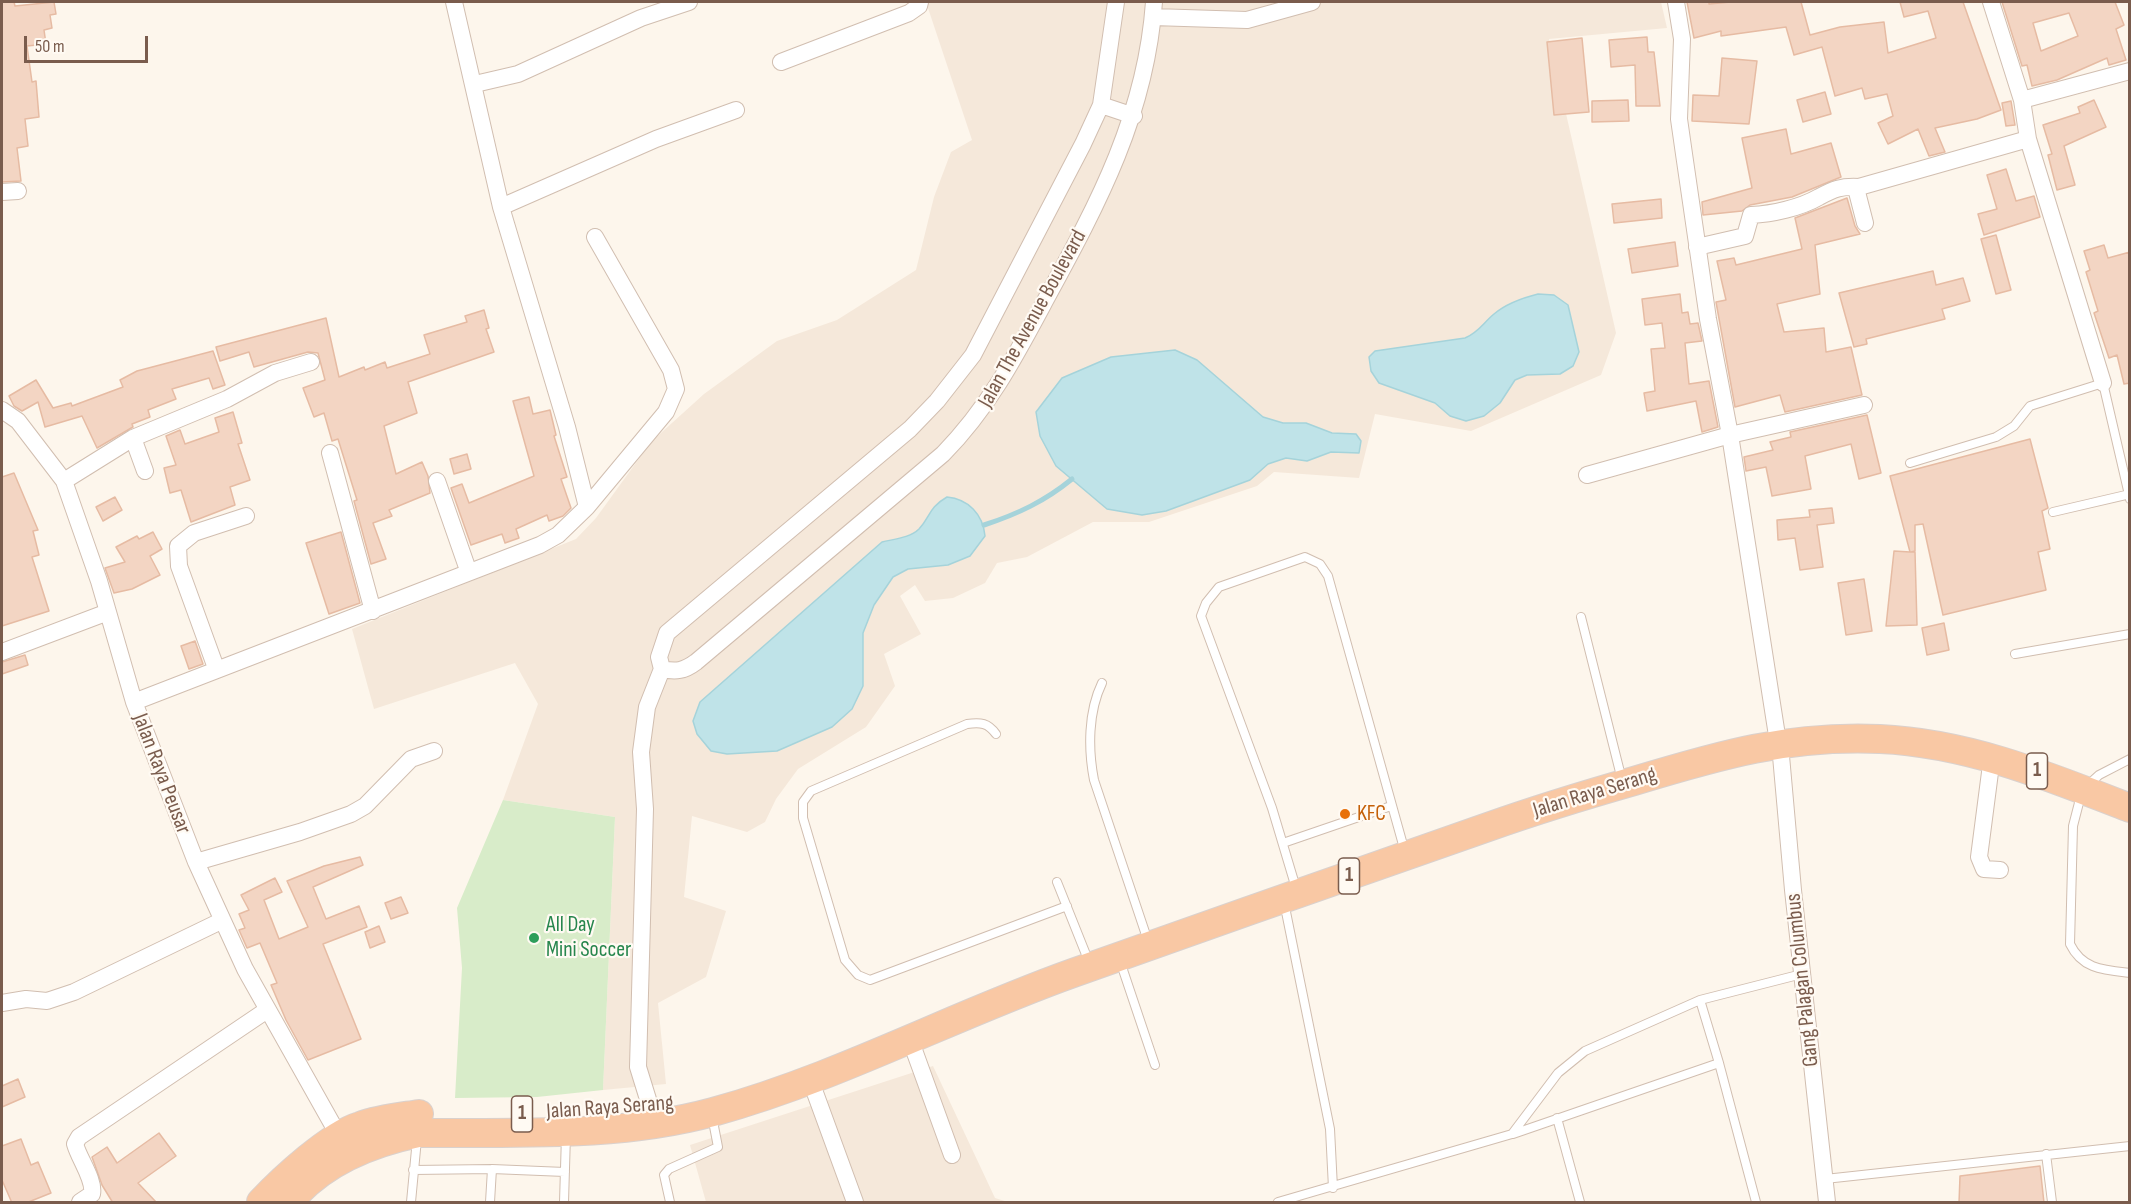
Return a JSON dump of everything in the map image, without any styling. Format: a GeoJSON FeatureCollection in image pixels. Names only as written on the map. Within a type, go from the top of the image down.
{"type":"FeatureCollection","features":[{"type":"Feature","properties":{"kind":"highway","name":"Jalan Raya Serang"},"geometry":{"type":"LineString","coordinates":[[261,1203],[275,1187],[339,1136],[358,1126],[422,1114],[563,1113],[652,1117],[711,1112],[810,1078],[1149,945],[1290,898],[1540,808],[1625,783],[1665,779],[1780,749],[1942,745],[1992,757]]}},
{"type":"Feature","properties":{"kind":"highway","name":"1"},"geometry":{"type":"LineString","coordinates":[[1992,757],[2028,768],[2130,808]]}},
{"type":"Feature","properties":{"kind":"highway","name":"Jalan Raya Serang"},"geometry":{"type":"LineString","coordinates":[[290,1203],[326,1170],[359,1149],[418,1133],[608,1130],[652,1117],[1018,979],[1082,971]]}},
{"type":"Feature","properties":{"kind":"street"},"geometry":{"type":"LineString","coordinates":[[454,2],[475,84],[501,207],[567,427],[587,507]]}},
{"type":"Feature","properties":{"kind":"street"},"geometry":{"type":"LineString","coordinates":[[475,84],[518,74],[641,18],[689,2]]}},
{"type":"Feature","properties":{"kind":"street"},"geometry":{"type":"LineString","coordinates":[[781,62],[909,13],[919,6],[920,2]]}},
{"type":"Feature","properties":{"kind":"street","name":"Jalan The Avenue Boulevard"},"geometry":{"type":"LineString","coordinates":[[652,1117],[638,1067],[645,809],[641,752],[647,706],[662,669],[659,657],[667,633],[910,429],[938,401],[978,346],[1038,235],[1101,105],[1116,2]]}},
{"type":"Feature","properties":{"kind":"street"},"geometry":{"type":"LineString","coordinates":[[1154,9],[1247,20],[1312,2]]}},
{"type":"Feature","properties":{"kind":"street","name":"Gang Palagan Columbus"},"geometry":{"type":"LineString","coordinates":[[1676,2],[1682,39],[1679,118],[1697,247],[1730,435],[1780,749],[1827,1203]]}},
{"type":"Feature","properties":{"kind":"street"},"geometry":{"type":"LineString","coordinates":[[1992,2],[2022,100],[2028,139],[2103,382]]}},
{"type":"Feature","properties":{"kind":"street","name":"Jalan The Avenue Boulevard"},"geometry":{"type":"LineString","coordinates":[[662,669],[676,671],[686,669],[696,662],[943,454],[971,425],[998,387],[1055,284],[1103,188],[1134,116],[1151,41],[1154,9]]}},
{"type":"Feature","properties":{"kind":"street"},"geometry":{"type":"LineString","coordinates":[[2022,100],[2130,71]]}},
{"type":"Feature","properties":{"kind":"street"},"geometry":{"type":"LineString","coordinates":[[1101,105],[1134,116]]}},
{"type":"Feature","properties":{"kind":"street"},"geometry":{"type":"LineString","coordinates":[[501,207],[656,139],[736,110]]}},
{"type":"Feature","properties":{"kind":"street"},"geometry":{"type":"LineString","coordinates":[[1697,247],[1745,237],[1751,215],[1771,213],[1819,198],[1835,188],[1859,187],[2028,139]]}},
{"type":"Feature","properties":{"kind":"street"},"geometry":{"type":"LineString","coordinates":[[1859,187],[1857,192],[1865,223]]}},
{"type":"Feature","properties":{"kind":"street"},"geometry":{"type":"LineString","coordinates":[[134,702],[374,611],[468,570],[540,545],[558,535],[587,507],[666,412],[676,389],[671,370],[595,237]]}},
{"type":"Feature","properties":{"kind":"street"},"geometry":{"type":"LineString","coordinates":[[64,482],[133,438],[227,399],[275,373],[311,362]]}},
{"type":"Feature","properties":{"kind":"street"},"geometry":{"type":"LineString","coordinates":[[1587,476],[1730,435],[1863,405]]}},
{"type":"Feature","properties":{"kind":"street","name":"Jalan Raya Peusar"},"geometry":{"type":"LineString","coordinates":[[2,410],[18,421],[64,482],[108,612],[134,702],[195,862],[221,921],[267,1010],[339,1136]]}},
{"type":"Feature","properties":{"kind":"street"},"geometry":{"type":"LineString","coordinates":[[133,438],[144,471]]}},
{"type":"Feature","properties":{"kind":"street"},"geometry":{"type":"LineString","coordinates":[[330,453],[374,611]]}},
{"type":"Feature","properties":{"kind":"street"},"geometry":{"type":"LineString","coordinates":[[437,481],[468,570]]}},
{"type":"Feature","properties":{"kind":"street"},"geometry":{"type":"LineString","coordinates":[[216,669],[179,566],[178,546],[194,533],[246,516]]}},
{"type":"Feature","properties":{"kind":"street"},"geometry":{"type":"LineString","coordinates":[[2,652],[108,612]]}},
{"type":"Feature","properties":{"kind":"street"},"geometry":{"type":"LineString","coordinates":[[195,862],[300,832],[351,814],[365,806],[411,759],[434,751]]}},
{"type":"Feature","properties":{"kind":"street"},"geometry":{"type":"LineString","coordinates":[[1992,757],[1979,857],[1984,868],[2000,870]]}},
{"type":"Feature","properties":{"kind":"street"},"geometry":{"type":"LineString","coordinates":[[2,1003],[26,999],[47,1000],[74,992],[221,921]]}},
{"type":"Feature","properties":{"kind":"street"},"geometry":{"type":"LineString","coordinates":[[80,1203],[92,1194],[93,1188],[78,1157],[75,1144],[79,1137],[267,1010]]}},
{"type":"Feature","properties":{"kind":"street"},"geometry":{"type":"LineString","coordinates":[[910,1039],[952,1155]]}},
{"type":"Feature","properties":{"kind":"street"},"geometry":{"type":"LineString","coordinates":[[810,1078],[855,1203]]}},
{"type":"Feature","properties":{"kind":"lane"},"geometry":{"type":"LineString","coordinates":[[1910,463],[1995,437],[2014,426],[2030,406],[2103,382],[2129,496],[2053,512]]}},
{"type":"Feature","properties":{"kind":"lane"},"geometry":{"type":"LineString","coordinates":[[1333,1188],[1330,1129],[1290,898],[1283,843],[1202,616],[1206,603],[1219,587],[1305,557],[1320,564],[1328,576],[1406,855]]}},
{"type":"Feature","properties":{"kind":"lane"},"geometry":{"type":"LineString","coordinates":[[1581,617],[1625,783]]}},
{"type":"Feature","properties":{"kind":"lane"},"geometry":{"type":"LineString","coordinates":[[2015,654],[2130,634]]}},
{"type":"Feature","properties":{"kind":"lane"},"geometry":{"type":"LineString","coordinates":[[1102,683],[1095,697],[1091,764],[1149,945]]}},
{"type":"Feature","properties":{"kind":"lane"},"geometry":{"type":"LineString","coordinates":[[996,734],[989,725],[979,722],[967,724],[811,791],[803,801],[803,818],[845,960],[858,975],[870,980],[1067,906]]}},
{"type":"Feature","properties":{"kind":"lane"},"geometry":{"type":"LineString","coordinates":[[2130,759],[2099,775],[2082,789],[2073,826],[2070,944],[2076,956],[2086,965],[2130,973]]}},
{"type":"Feature","properties":{"kind":"lane"},"geometry":{"type":"LineString","coordinates":[[1283,843],[1391,806]]}},
{"type":"Feature","properties":{"kind":"lane"},"geometry":{"type":"LineString","coordinates":[[1057,882],[1067,906],[1082,971]]}},
{"type":"Feature","properties":{"kind":"lane"},"geometry":{"type":"LineString","coordinates":[[1119,957],[1155,1065]]}},
{"type":"Feature","properties":{"kind":"lane"},"geometry":{"type":"LineString","coordinates":[[1512,1134],[1558,1073],[1585,1051],[1700,1000],[1802,974]]}},
{"type":"Feature","properties":{"kind":"lane"},"geometry":{"type":"LineString","coordinates":[[1700,1000],[1719,1062],[1756,1203]]}},
{"type":"Feature","properties":{"kind":"lane"},"geometry":{"type":"LineString","coordinates":[[1278,1203],[1300,1199],[1512,1134],[1719,1062]]}},
{"type":"Feature","properties":{"kind":"lane"},"geometry":{"type":"LineString","coordinates":[[670,1203],[664,1175],[669,1169],[718,1147],[711,1112]]}},
{"type":"Feature","properties":{"kind":"lane"},"geometry":{"type":"LineString","coordinates":[[1557,1118],[1580,1203]]}},
{"type":"Feature","properties":{"kind":"lane"},"geometry":{"type":"LineString","coordinates":[[564,1203],[566,1131]]}},
{"type":"Feature","properties":{"kind":"lane"},"geometry":{"type":"LineString","coordinates":[[411,1203],[418,1133]]}},
{"type":"Feature","properties":{"kind":"lane"},"geometry":{"type":"LineString","coordinates":[[1825,1179],[2130,1146]]}},
{"type":"Feature","properties":{"kind":"lane"},"geometry":{"type":"LineString","coordinates":[[2046,1154],[2052,1203]]}},
{"type":"Feature","properties":{"kind":"lane"},"geometry":{"type":"LineString","coordinates":[[413,1170],[492,1169],[565,1172]]}},
{"type":"Feature","properties":{"kind":"lane"},"geometry":{"type":"LineString","coordinates":[[490,1203],[492,1169]]}},
{"type":"Feature","properties":{"kind":"shaded area"},"geometry":{"type":"Polygon","coordinates":[[[926,2],[1661,2],[1667,28],[1549,39],[1616,333],[1601,375],[1471,431],[1375,414],[1359,478],[1274,472],[1257,486],[1149,522],[1093,522],[1027,557],[997,563],[985,583],[953,598],[925,601],[915,585],[900,596],[921,634],[884,654],[895,686],[866,727],[798,769],[776,799],[765,822],[747,832],[692,816],[684,897],[726,911],[706,977],[658,1003],[666,1084],[603,1090],[615,817],[503,800],[538,704],[515,663],[374,709],[352,629],[576,539],[596,518],[651,442],[704,394],[777,341],[837,320],[916,270],[934,197],[951,152],[972,140],[926,2]]]}},
{"type":"Feature","properties":{"kind":"shaded area"},"geometry":{"type":"Polygon","coordinates":[[[933,1066],[995,1198],[1008,1202],[706,1202],[690,1145],[933,1066]]]}},
{"type":"Feature","properties":{"kind":"green space","name":"All Day Mini Soccer"},"geometry":{"type":"Polygon","coordinates":[[[503,800],[615,817],[603,1090],[537,1097],[455,1098],[462,968],[457,908],[503,800]]]}},
{"type":"Feature","properties":{"kind":"water"},"geometry":{"type":"Polygon","coordinates":[[[1538,294],[1554,295],[1568,305],[1579,352],[1573,366],[1560,374],[1527,375],[1515,380],[1500,403],[1484,416],[1466,421],[1450,416],[1435,403],[1379,383],[1371,371],[1369,357],[1375,351],[1465,338],[1504,307],[1538,294]]]}},
{"type":"Feature","properties":{"kind":"water"},"geometry":{"type":"Polygon","coordinates":[[[1175,350],[1197,360],[1263,417],[1283,423],[1306,423],[1332,433],[1356,434],[1361,441],[1359,453],[1331,452],[1307,461],[1286,458],[1268,464],[1250,480],[1166,511],[1142,515],[1107,509],[1056,466],[1040,436],[1036,412],[1062,378],[1111,357],[1175,350]]]}},
{"type":"Feature","properties":{"kind":"water"},"geometry":{"type":"Polygon","coordinates":[[[947,497],[962,501],[973,509],[981,521],[985,536],[970,556],[948,565],[908,569],[893,577],[874,605],[863,633],[863,686],[852,709],[832,727],[777,751],[727,754],[711,751],[697,734],[693,721],[700,702],[882,542],[902,538],[915,532],[936,505],[947,497]]]}},
{"type":"Feature","properties":{"kind":"building"},"geometry":{"type":"Polygon","coordinates":[[[2,2],[14,2],[15,6],[54,2],[56,14],[50,15],[52,28],[44,30],[46,44],[27,46],[32,82],[36,81],[39,117],[25,119],[28,146],[17,148],[21,181],[2,182],[2,2]]]}},
{"type":"Feature","properties":{"kind":"building"},"geometry":{"type":"Polygon","coordinates":[[[1687,2],[1709,2],[1709,4],[1801,2],[1810,35],[1840,27],[1884,22],[1888,53],[1936,38],[1928,11],[1904,17],[1900,2],[1963,2],[2001,110],[1977,119],[1935,128],[1945,152],[1929,156],[1918,129],[1888,144],[1878,123],[1893,116],[1887,94],[1865,99],[1862,88],[1835,96],[1822,47],[1794,55],[1786,27],[1721,36],[1721,31],[1694,38],[1687,2]]]}},
{"type":"Feature","properties":{"kind":"building"},"geometry":{"type":"Polygon","coordinates":[[[2002,2],[2115,2],[2124,25],[2116,29],[2126,60],[2109,65],[2107,58],[2057,80],[2032,86],[2027,65],[2022,66],[2002,2]],[[2069,13],[2033,23],[2041,51],[2078,36],[2069,13]]]}},
{"type":"Feature","properties":{"kind":"building"},"geometry":{"type":"Polygon","coordinates":[[[1647,37],[1648,52],[1654,52],[1660,106],[1636,106],[1635,65],[1611,67],[1609,40],[1647,37]]]}},
{"type":"Feature","properties":{"kind":"building"},"geometry":{"type":"Polygon","coordinates":[[[1582,38],[1589,112],[1554,115],[1547,42],[1582,38]]]}},
{"type":"Feature","properties":{"kind":"building"},"geometry":{"type":"Polygon","coordinates":[[[1722,58],[1757,61],[1749,124],[1692,121],[1693,95],[1719,96],[1722,58]]]}},
{"type":"Feature","properties":{"kind":"building"},"geometry":{"type":"Polygon","coordinates":[[[1825,92],[1831,114],[1803,122],[1797,100],[1825,92]]]}},
{"type":"Feature","properties":{"kind":"building"},"geometry":{"type":"Polygon","coordinates":[[[1628,100],[1629,121],[1592,122],[1592,101],[1628,100]]]}},
{"type":"Feature","properties":{"kind":"building"},"geometry":{"type":"Polygon","coordinates":[[[2094,100],[2106,127],[2064,146],[2075,185],[2057,190],[2048,155],[2052,154],[2043,125],[2080,113],[2078,107],[2094,100]]]}},
{"type":"Feature","properties":{"kind":"building"},"geometry":{"type":"Polygon","coordinates":[[[2011,101],[2015,125],[2006,126],[2002,103],[2011,101]]]}},
{"type":"Feature","properties":{"kind":"building"},"geometry":{"type":"Polygon","coordinates":[[[1786,129],[1791,154],[1831,143],[1841,177],[1792,197],[1750,205],[1742,211],[1703,215],[1702,202],[1752,188],[1742,138],[1786,129]]]}},
{"type":"Feature","properties":{"kind":"building"},"geometry":{"type":"Polygon","coordinates":[[[2006,169],[2016,201],[2034,196],[2040,217],[1984,235],[1978,214],[1997,209],[1987,175],[2006,169]]]}},
{"type":"Feature","properties":{"kind":"building"},"geometry":{"type":"Polygon","coordinates":[[[1847,198],[1855,226],[1860,234],[1815,245],[1820,294],[1777,304],[1784,332],[1824,328],[1826,352],[1851,347],[1862,395],[1785,412],[1780,395],[1735,407],[1716,302],[1726,300],[1717,261],[1734,258],[1736,265],[1802,249],[1795,218],[1847,198]]]}},
{"type":"Feature","properties":{"kind":"building"},"geometry":{"type":"Polygon","coordinates":[[[1661,199],[1662,218],[1614,223],[1612,204],[1661,199]]]}},
{"type":"Feature","properties":{"kind":"building"},"geometry":{"type":"Polygon","coordinates":[[[1996,235],[2011,290],[1996,294],[1981,239],[1996,235]]]}},
{"type":"Feature","properties":{"kind":"building"},"geometry":{"type":"Polygon","coordinates":[[[1675,242],[1678,266],[1632,273],[1628,249],[1675,242]]]}},
{"type":"Feature","properties":{"kind":"building"},"geometry":{"type":"Polygon","coordinates":[[[2104,245],[2108,258],[2130,252],[2130,383],[2124,384],[2117,355],[2109,358],[2094,313],[2098,311],[2086,272],[2090,270],[2084,251],[2104,245]]]}},
{"type":"Feature","properties":{"kind":"building"},"geometry":{"type":"Polygon","coordinates":[[[1933,271],[1936,285],[1963,278],[1970,301],[1942,309],[1945,319],[1866,339],[1867,344],[1854,347],[1839,293],[1933,271]]]}},
{"type":"Feature","properties":{"kind":"building"},"geometry":{"type":"Polygon","coordinates":[[[1680,294],[1682,313],[1688,312],[1690,324],[1698,323],[1702,341],[1685,343],[1689,384],[1709,381],[1718,427],[1702,432],[1696,401],[1647,411],[1644,393],[1655,391],[1651,349],[1665,348],[1662,323],[1645,325],[1642,299],[1680,294]]]}},
{"type":"Feature","properties":{"kind":"building"},"geometry":{"type":"Polygon","coordinates":[[[484,310],[489,328],[486,329],[494,352],[408,382],[417,413],[384,426],[396,474],[422,462],[428,476],[430,493],[389,510],[392,516],[373,523],[386,559],[371,564],[354,501],[357,500],[338,439],[332,441],[324,413],[314,417],[303,388],[325,380],[318,353],[308,352],[254,367],[249,352],[220,361],[216,347],[326,318],[339,377],[364,367],[365,370],[385,362],[387,368],[430,354],[424,335],[467,322],[465,316],[484,310]]]}},
{"type":"Feature","properties":{"kind":"building"},"geometry":{"type":"Polygon","coordinates":[[[213,351],[225,385],[213,389],[209,378],[172,389],[176,399],[148,410],[150,417],[132,424],[133,427],[97,448],[82,416],[45,427],[38,402],[22,411],[14,406],[9,396],[36,380],[53,408],[71,403],[72,406],[123,387],[120,380],[137,371],[213,351]]]}},
{"type":"Feature","properties":{"kind":"building"},"geometry":{"type":"Polygon","coordinates":[[[529,397],[533,414],[550,410],[556,435],[554,436],[567,477],[561,479],[571,508],[563,516],[549,521],[547,515],[516,529],[519,538],[505,543],[502,534],[471,545],[451,488],[462,484],[469,503],[534,476],[513,401],[529,397]]]}},
{"type":"Feature","properties":{"kind":"building"},"geometry":{"type":"Polygon","coordinates":[[[233,412],[242,443],[238,444],[250,480],[230,487],[235,505],[191,522],[181,490],[170,493],[164,468],[176,465],[166,436],[180,430],[185,444],[219,432],[215,418],[233,412]]]}},
{"type":"Feature","properties":{"kind":"building"},"geometry":{"type":"Polygon","coordinates":[[[1867,415],[1881,473],[1859,479],[1851,444],[1805,456],[1811,489],[1772,496],[1766,467],[1746,471],[1744,457],[1773,450],[1770,442],[1791,437],[1790,432],[1867,415]]]}},
{"type":"Feature","properties":{"kind":"building"},"geometry":{"type":"Polygon","coordinates":[[[2030,439],[2048,508],[2042,511],[2050,549],[2038,552],[2046,590],[1943,615],[1923,524],[1915,525],[1915,551],[1911,552],[1915,552],[1917,625],[1886,626],[1894,551],[1910,552],[1890,476],[2030,439]]]}},
{"type":"Feature","properties":{"kind":"building"},"geometry":{"type":"Polygon","coordinates":[[[467,454],[471,469],[454,474],[450,459],[467,454]]]}},
{"type":"Feature","properties":{"kind":"building"},"geometry":{"type":"Polygon","coordinates":[[[14,473],[38,530],[33,531],[39,555],[32,557],[49,611],[2,626],[2,477],[14,473]]]}},
{"type":"Feature","properties":{"kind":"building"},"geometry":{"type":"Polygon","coordinates":[[[115,497],[122,510],[103,521],[96,507],[115,497]]]}},
{"type":"Feature","properties":{"kind":"building"},"geometry":{"type":"Polygon","coordinates":[[[1832,508],[1834,523],[1817,525],[1823,567],[1800,570],[1795,538],[1778,540],[1777,520],[1810,517],[1809,510],[1832,508]]]}},
{"type":"Feature","properties":{"kind":"building"},"geometry":{"type":"Polygon","coordinates":[[[153,532],[162,549],[150,556],[160,575],[132,589],[114,593],[105,568],[125,562],[116,547],[137,536],[139,539],[153,532]]]}},
{"type":"Feature","properties":{"kind":"building"},"geometry":{"type":"Polygon","coordinates":[[[341,532],[360,603],[329,614],[306,543],[341,532]]]}},
{"type":"Feature","properties":{"kind":"building"},"geometry":{"type":"Polygon","coordinates":[[[1864,579],[1872,631],[1846,635],[1838,583],[1864,579]]]}},
{"type":"Feature","properties":{"kind":"building"},"geometry":{"type":"Polygon","coordinates":[[[1944,623],[1949,650],[1927,655],[1922,628],[1944,623]]]}},
{"type":"Feature","properties":{"kind":"building"},"geometry":{"type":"Polygon","coordinates":[[[195,641],[203,664],[189,669],[181,646],[195,641]]]}},
{"type":"Feature","properties":{"kind":"building"},"geometry":{"type":"Polygon","coordinates":[[[25,655],[28,665],[2,674],[2,662],[25,655]]]}},
{"type":"Feature","properties":{"kind":"building"},"geometry":{"type":"Polygon","coordinates":[[[360,857],[363,865],[313,887],[326,919],[359,906],[367,927],[323,944],[361,1039],[308,1060],[286,1020],[271,985],[277,983],[260,943],[247,948],[239,930],[245,928],[239,914],[249,910],[241,895],[275,878],[282,892],[264,900],[279,939],[308,927],[287,881],[324,866],[360,857]]]}},
{"type":"Feature","properties":{"kind":"building"},"geometry":{"type":"Polygon","coordinates":[[[401,897],[408,913],[391,919],[385,903],[401,897]]]}},
{"type":"Feature","properties":{"kind":"building"},"geometry":{"type":"Polygon","coordinates":[[[379,926],[385,942],[370,948],[365,932],[379,926]]]}},
{"type":"Feature","properties":{"kind":"building"},"geometry":{"type":"Polygon","coordinates":[[[18,1079],[25,1097],[2,1107],[2,1086],[18,1079]]]}},
{"type":"Feature","properties":{"kind":"building"},"geometry":{"type":"Polygon","coordinates":[[[159,1133],[176,1156],[138,1183],[157,1203],[113,1203],[102,1185],[92,1157],[107,1147],[117,1163],[159,1133]]]}},
{"type":"Feature","properties":{"kind":"building"},"geometry":{"type":"Polygon","coordinates":[[[21,1139],[31,1165],[38,1162],[51,1193],[26,1203],[12,1203],[2,1180],[2,1146],[21,1139]]]}},
{"type":"Feature","properties":{"kind":"building"},"geometry":{"type":"Polygon","coordinates":[[[2040,1166],[2044,1203],[1959,1203],[1960,1176],[2040,1166]]]}},
{"type":"Feature","properties":{"kind":"waterway"},"geometry":{"type":"LineString","coordinates":[[984,525],[1031,506],[1072,479]]}},
{"type":"Feature","properties":{"kind":"place","name":"KFC"},"geometry":{"type":"Point","coordinates":[1345,814]}},
{"type":"Feature","properties":{"kind":"place","name":"All Day Mini Soccer"},"geometry":{"type":"Point","coordinates":[534,938]}}]}
